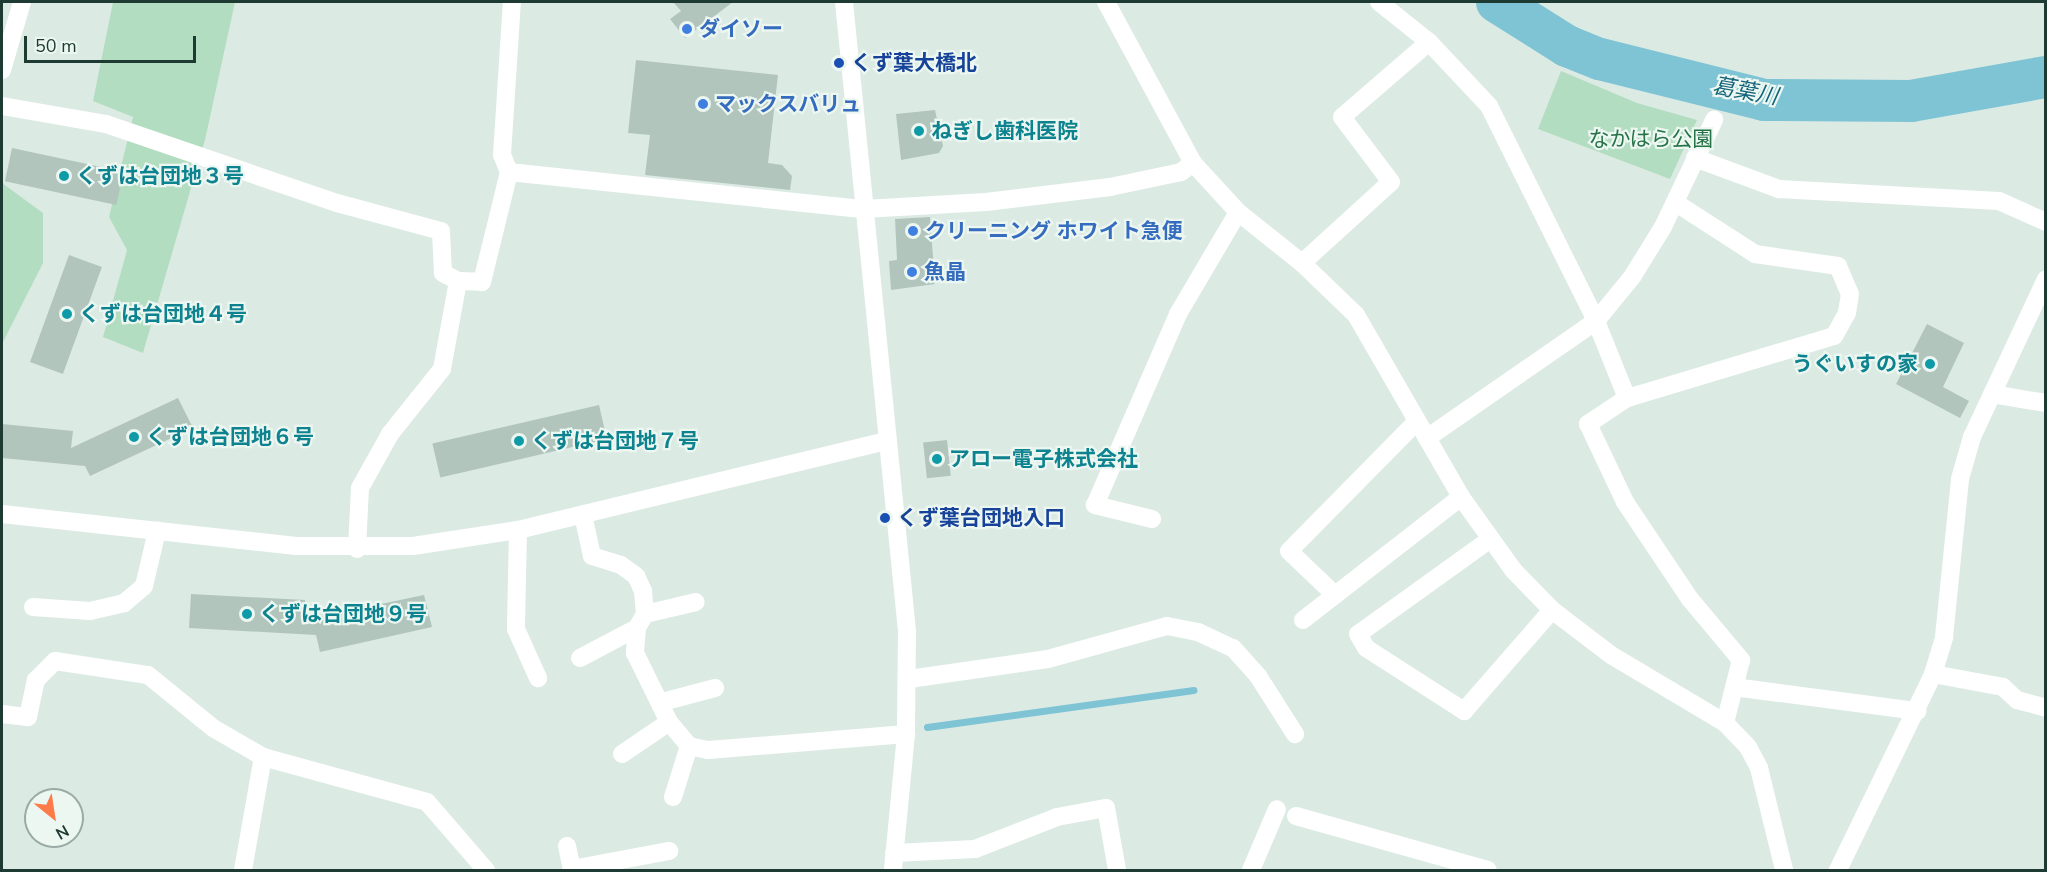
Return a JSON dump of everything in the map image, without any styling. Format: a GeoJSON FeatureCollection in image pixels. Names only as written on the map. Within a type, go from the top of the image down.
{"type":"FeatureCollection","features":[{"type":"Feature","properties":{"kind":"street"},"geometry":{"type":"LineString","coordinates":[[2,70],[22,2]]}},
{"type":"Feature","properties":{"kind":"street"},"geometry":{"type":"LineString","coordinates":[[2,106],[106,124],[337,203],[441,231],[443,273],[459,281],[482,282],[509,172],[502,155],[512,2]]}},
{"type":"Feature","properties":{"kind":"street"},"geometry":{"type":"LineString","coordinates":[[844,2],[909,679],[894,862],[975,849],[1057,817],[1106,808],[1117,870]]}},
{"type":"Feature","properties":{"kind":"street"},"geometry":{"type":"LineString","coordinates":[[1106,2],[1193,163],[1238,212],[1302,263],[1356,315],[1461,497],[1489,540],[1552,610],[1611,655],[1725,723],[1748,747],[1758,768],[1784,870]]}},
{"type":"Feature","properties":{"kind":"street"},"geometry":{"type":"LineString","coordinates":[[1379,2],[1429,42],[1489,106],[1596,321],[1627,398]]}},
{"type":"Feature","properties":{"kind":"street"},"geometry":{"type":"LineString","coordinates":[[1302,263],[1391,182],[1342,117],[1429,42]]}},
{"type":"Feature","properties":{"kind":"street"},"geometry":{"type":"LineString","coordinates":[[1427,438],[1596,321],[1632,277],[1676,203],[1714,120]]}},
{"type":"Feature","properties":{"kind":"street"},"geometry":{"type":"LineString","coordinates":[[1695,158],[1779,189],[1999,201],[2046,222]]}},
{"type":"Feature","properties":{"kind":"street"},"geometry":{"type":"LineString","coordinates":[[509,172],[864,209],[986,202],[1110,187],[1181,172],[1193,163]]}},
{"type":"Feature","properties":{"kind":"street"},"geometry":{"type":"LineString","coordinates":[[1676,203],[1755,254],[1838,266],[1850,294],[1847,313],[1834,336],[1824,341],[1627,398],[1588,424],[1626,502],[1690,599],[1741,660],[1725,723]]}},
{"type":"Feature","properties":{"kind":"street"},"geometry":{"type":"LineString","coordinates":[[1152,519],[1095,505],[1178,314],[1238,212]]}},
{"type":"Feature","properties":{"kind":"street"},"geometry":{"type":"LineString","coordinates":[[1838,870],[1933,674],[1944,637],[1960,479],[1972,437],[2046,279]]}},
{"type":"Feature","properties":{"kind":"street"},"geometry":{"type":"LineString","coordinates":[[357,549],[360,488],[390,434],[442,369],[459,281]]}},
{"type":"Feature","properties":{"kind":"street"},"geometry":{"type":"LineString","coordinates":[[1992,394],[2046,403]]}},
{"type":"Feature","properties":{"kind":"street"},"geometry":{"type":"LineString","coordinates":[[1334,594],[1289,551],[1417,421]]}},
{"type":"Feature","properties":{"kind":"street"},"geometry":{"type":"LineString","coordinates":[[2,514],[357,549],[413,546],[518,530],[887,441]]}},
{"type":"Feature","properties":{"kind":"street"},"geometry":{"type":"LineString","coordinates":[[1303,620],[1461,497]]}},
{"type":"Feature","properties":{"kind":"street"},"geometry":{"type":"LineString","coordinates":[[584,515],[592,556],[636,576],[643,591],[641,621],[635,653],[662,702],[669,722],[689,746],[708,750],[906,734]]}},
{"type":"Feature","properties":{"kind":"street"},"geometry":{"type":"LineString","coordinates":[[518,530],[516,629],[538,678]]}},
{"type":"Feature","properties":{"kind":"street"},"geometry":{"type":"LineString","coordinates":[[33,607],[90,611],[124,603],[144,586],[157,531]]}},
{"type":"Feature","properties":{"kind":"street"},"geometry":{"type":"LineString","coordinates":[[1489,540],[1358,634],[1366,648],[1464,711],[1552,610]]}},
{"type":"Feature","properties":{"kind":"street"},"geometry":{"type":"LineString","coordinates":[[580,658],[641,621],[696,602]]}},
{"type":"Feature","properties":{"kind":"street"},"geometry":{"type":"LineString","coordinates":[[909,679],[1048,658],[1167,626],[1198,632],[1233,648],[1258,676],[1295,734]]}},
{"type":"Feature","properties":{"kind":"street"},"geometry":{"type":"LineString","coordinates":[[2,716],[28,717],[36,680],[55,661],[126,669],[163,684],[213,728],[263,757],[428,802],[486,870]]}},
{"type":"Feature","properties":{"kind":"street"},"geometry":{"type":"LineString","coordinates":[[1933,674],[2002,687],[2017,700],[2046,708]]}},
{"type":"Feature","properties":{"kind":"street"},"geometry":{"type":"LineString","coordinates":[[1734,687],[1917,711]]}},
{"type":"Feature","properties":{"kind":"street"},"geometry":{"type":"LineString","coordinates":[[662,702],[715,688]]}},
{"type":"Feature","properties":{"kind":"street"},"geometry":{"type":"LineString","coordinates":[[622,754],[669,722]]}},
{"type":"Feature","properties":{"kind":"street"},"geometry":{"type":"LineString","coordinates":[[673,797],[689,746]]}},
{"type":"Feature","properties":{"kind":"street"},"geometry":{"type":"LineString","coordinates":[[243,870],[263,757]]}},
{"type":"Feature","properties":{"kind":"street"},"geometry":{"type":"LineString","coordinates":[[1251,870],[1277,808]]}},
{"type":"Feature","properties":{"kind":"street"},"geometry":{"type":"LineString","coordinates":[[1296,816],[1488,870]]}},
{"type":"Feature","properties":{"kind":"street"},"geometry":{"type":"LineString","coordinates":[[567,846],[572,870],[646,863],[669,851]]}},
{"type":"Feature","properties":{"kind":"green space"},"geometry":{"type":"Polygon","coordinates":[[[113,2],[235,2],[205,140],[143,353],[103,337],[127,250],[109,217],[133,117],[93,101],[113,2]]]}},
{"type":"Feature","properties":{"kind":"green space","name":"なかはら公園"},"geometry":{"type":"Polygon","coordinates":[[[1561,71],[1637,103],[1697,120],[1670,179],[1538,129],[1561,71]]]}},
{"type":"Feature","properties":{"kind":"green space"},"geometry":{"type":"Polygon","coordinates":[[[2,183],[43,213],[43,263],[2,344],[2,183]]]}},
{"type":"Feature","properties":{"kind":"building","name":"ダイソー"},"geometry":{"type":"Polygon","coordinates":[[[673,2],[733,2],[685,38],[670,19],[681,11],[673,2]]]}},
{"type":"Feature","properties":{"kind":"building","name":"マックスバリュ"},"geometry":{"type":"Polygon","coordinates":[[[636,60],[778,75],[768,163],[782,165],[792,176],[790,190],[645,175],[650,135],[628,133],[636,60]]]}},
{"type":"Feature","properties":{"kind":"building","name":"ねぎし歯科医院"},"geometry":{"type":"Polygon","coordinates":[[[935,110],[943,146],[939,153],[901,160],[896,114],[935,110]]]}},
{"type":"Feature","properties":{"kind":"building","name":"くずは台団地３号"},"geometry":{"type":"Polygon","coordinates":[[[12,148],[124,172],[116,205],[5,181],[12,148]]]}},
{"type":"Feature","properties":{"kind":"building"},"geometry":{"type":"Polygon","coordinates":[[[930,217],[935,284],[891,290],[889,261],[897,260],[895,219],[930,217]]]}},
{"type":"Feature","properties":{"kind":"building","name":"くずは台団地４号"},"geometry":{"type":"Polygon","coordinates":[[[69,255],[102,267],[63,374],[30,362],[69,255]]]}},
{"type":"Feature","properties":{"kind":"building","name":"うぐいすの家"},"geometry":{"type":"Polygon","coordinates":[[[1927,324],[1964,343],[1943,387],[1969,401],[1960,418],[1896,384],[1927,324]]]}},
{"type":"Feature","properties":{"kind":"building","name":"くずは台団地６号"},"geometry":{"type":"Polygon","coordinates":[[[178,398],[193,428],[90,476],[85,466],[2,458],[2,424],[73,431],[71,448],[178,398]]]}},
{"type":"Feature","properties":{"kind":"building","name":"くずは台団地７号"},"geometry":{"type":"Polygon","coordinates":[[[599,405],[607,439],[440,478],[432,443],[599,405]]]}},
{"type":"Feature","properties":{"kind":"building","name":"アロー電子株式会社"},"geometry":{"type":"Polygon","coordinates":[[[947,440],[951,476],[927,478],[923,443],[947,440]]]}},
{"type":"Feature","properties":{"kind":"building"},"geometry":{"type":"Polygon","coordinates":[[[191,594],[305,600],[304,620],[424,595],[432,627],[320,652],[316,635],[189,628],[191,594]]]}},
{"type":"Feature","properties":{"kind":"waterway","name":"葛葉川"},"geometry":{"type":"LineString","coordinates":[[1497,2],[1567,46],[1600,59],[1764,100],[1911,101],[2046,77]]}},
{"type":"Feature","properties":{"kind":"waterway"},"geometry":{"type":"LineString","coordinates":[[927,727],[1193,690]]}},
{"type":"Feature","properties":{"kind":"place","name":"ダイソー"},"geometry":{"type":"Point","coordinates":[687,29]}},
{"type":"Feature","properties":{"kind":"place","name":"くず葉大橋北"},"geometry":{"type":"Point","coordinates":[839,63]}},
{"type":"Feature","properties":{"kind":"place","name":"マックスバリュ"},"geometry":{"type":"Point","coordinates":[703,104]}},
{"type":"Feature","properties":{"kind":"place","name":"ねぎし歯科医院"},"geometry":{"type":"Point","coordinates":[919,131]}},
{"type":"Feature","properties":{"kind":"place","name":"くずは台団地３号"},"geometry":{"type":"Point","coordinates":[64,176]}},
{"type":"Feature","properties":{"kind":"place","name":"クリーニング ホワイト急便"},"geometry":{"type":"Point","coordinates":[913,231]}},
{"type":"Feature","properties":{"kind":"place","name":"魚晶"},"geometry":{"type":"Point","coordinates":[912,272]}},
{"type":"Feature","properties":{"kind":"place","name":"くずは台団地４号"},"geometry":{"type":"Point","coordinates":[67,314]}},
{"type":"Feature","properties":{"kind":"place","name":"うぐいすの家"},"geometry":{"type":"Point","coordinates":[1930,364]}},
{"type":"Feature","properties":{"kind":"place","name":"くずは台団地６号"},"geometry":{"type":"Point","coordinates":[134,437]}},
{"type":"Feature","properties":{"kind":"place","name":"くずは台団地７号"},"geometry":{"type":"Point","coordinates":[519,441]}},
{"type":"Feature","properties":{"kind":"place","name":"アロー電子株式会社"},"geometry":{"type":"Point","coordinates":[937,459]}},
{"type":"Feature","properties":{"kind":"place","name":"くず葉台団地入口"},"geometry":{"type":"Point","coordinates":[885,518]}},
{"type":"Feature","properties":{"kind":"place","name":"くずは台団地９号"},"geometry":{"type":"Point","coordinates":[247,614]}}]}
